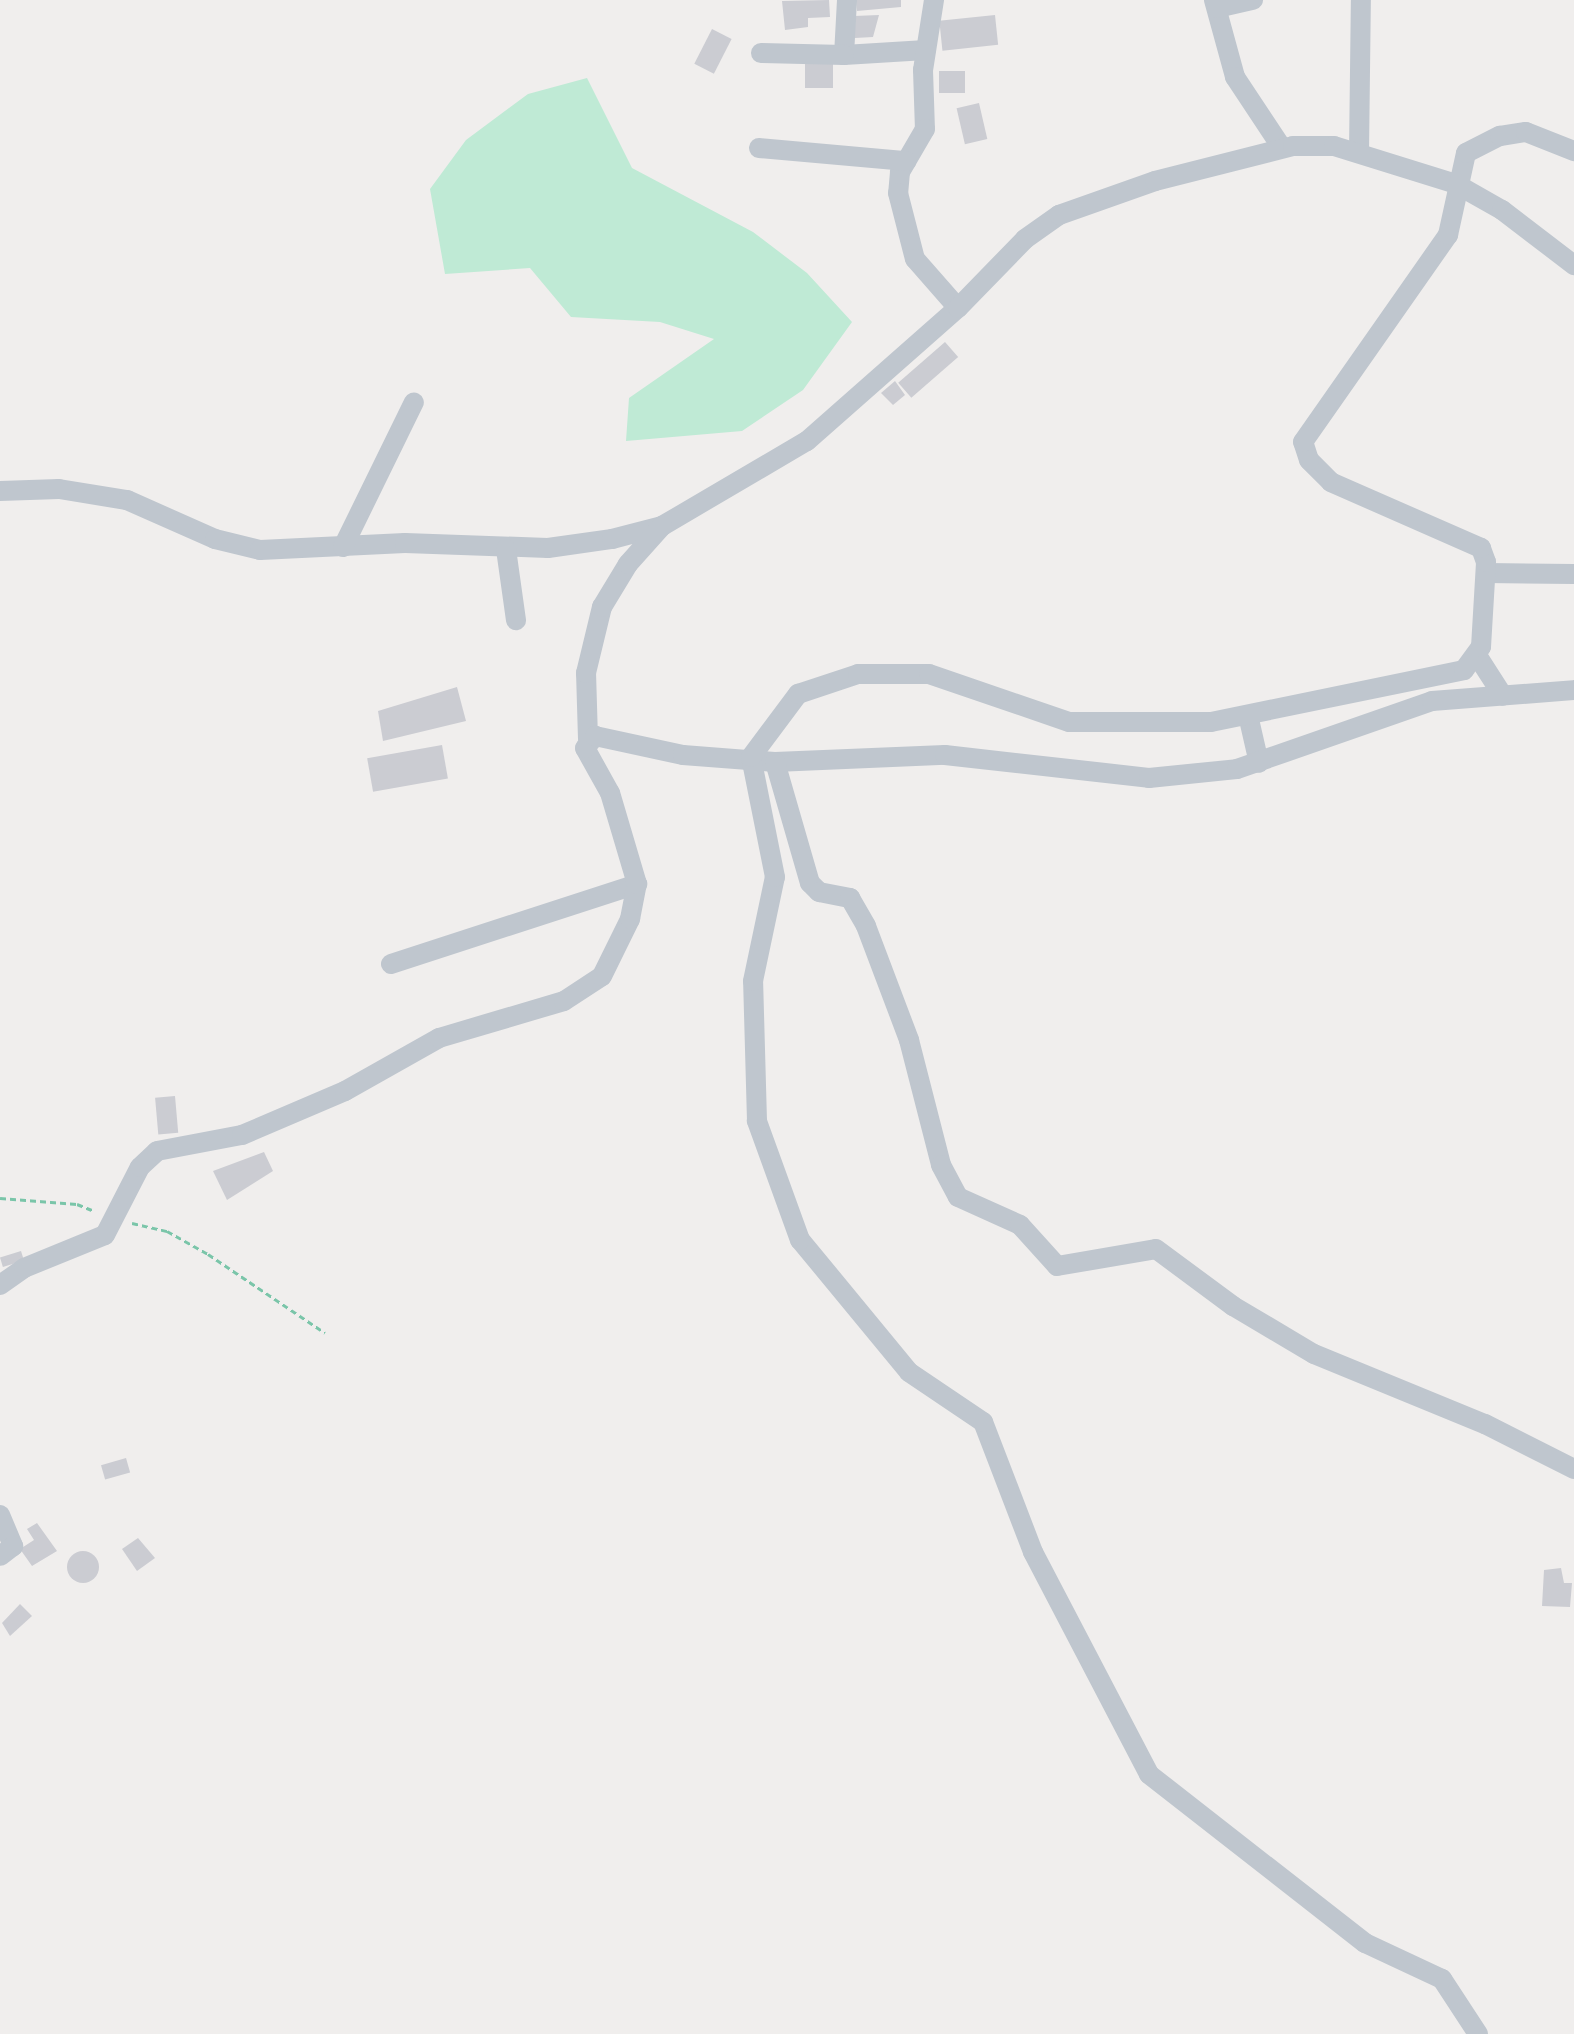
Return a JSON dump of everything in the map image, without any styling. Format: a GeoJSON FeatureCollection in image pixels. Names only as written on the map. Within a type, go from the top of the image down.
{"type":"FeatureCollection","features":[{"type":"Feature","properties":{"kind":"street"},"geometry":{"type":"LineString","coordinates":[[844,55],[847,0]]}},
{"type":"Feature","properties":{"kind":"street"},"geometry":{"type":"LineString","coordinates":[[934,0],[926,50],[925,129],[906,161],[898,193],[906,241],[936,288],[958,308]]}},
{"type":"Feature","properties":{"kind":"street"},"geometry":{"type":"LineString","coordinates":[[1253,0],[1216,4],[1235,77],[1282,148]]}},
{"type":"Feature","properties":{"kind":"street"},"geometry":{"type":"LineString","coordinates":[[1359,153],[1361,0]]}},
{"type":"Feature","properties":{"kind":"street"},"geometry":{"type":"LineString","coordinates":[[761,53],[844,55],[926,50]]}},
{"type":"Feature","properties":{"kind":"street"},"geometry":{"type":"LineString","coordinates":[[1503,696],[1478,657],[1486,573],[1485,555],[1474,541],[1331,482],[1309,460],[1303,442],[1448,235],[1456,184],[1466,153],[1500,136],[1537,135],[1574,151]]}},
{"type":"Feature","properties":{"kind":"street"},"geometry":{"type":"LineString","coordinates":[[0,491],[59,489],[127,500],[236,547],[343,547],[405,543],[506,549],[582,546],[662,526],[807,441],[958,308],[1025,239],[1059,215],[1131,188],[1282,148],[1317,145],[1359,153],[1456,184],[1502,210],[1574,265]]}},
{"type":"Feature","properties":{"kind":"street"},"geometry":{"type":"LineString","coordinates":[[759,148],[906,161]]}},
{"type":"Feature","properties":{"kind":"street"},"geometry":{"type":"LineString","coordinates":[[343,547],[414,402]]}},
{"type":"Feature","properties":{"kind":"street"},"geometry":{"type":"LineString","coordinates":[[0,1285],[43,1258],[90,1245],[112,1218],[140,1167],[157,1151],[242,1135],[345,1091],[439,1038],[580,994],[602,976],[613,955],[637,884],[610,793],[585,748],[588,739],[586,673],[602,607],[628,564],[662,526]]}},
{"type":"Feature","properties":{"kind":"street"},"geometry":{"type":"LineString","coordinates":[[506,549],[516,620]]}},
{"type":"Feature","properties":{"kind":"street"},"geometry":{"type":"LineString","coordinates":[[1486,573],[1574,574]]}},
{"type":"Feature","properties":{"kind":"street"},"geometry":{"type":"LineString","coordinates":[[1478,657],[1446,678],[1309,698],[1211,722],[1069,722],[929,674],[858,674],[798,694],[751,757],[775,877],[753,981],[757,1121],[800,1240],[909,1372],[983,1422],[1033,1552],[1149,1774],[1365,1943],[1442,1979],[1478,2034]]}},
{"type":"Feature","properties":{"kind":"street"},"geometry":{"type":"LineString","coordinates":[[588,739],[683,755],[751,757],[775,762],[945,755],[1149,778],[1259,763],[1391,711],[1574,690]]}},
{"type":"Feature","properties":{"kind":"street"},"geometry":{"type":"LineString","coordinates":[[1248,715],[1259,763]]}},
{"type":"Feature","properties":{"kind":"street"},"geometry":{"type":"LineString","coordinates":[[775,762],[810,883],[819,892],[850,898],[866,926],[909,1040],[941,1165],[958,1197],[1020,1225],[1057,1266],[1156,1249],[1233,1306],[1314,1354],[1485,1424],[1574,1469]]}},
{"type":"Feature","properties":{"kind":"street"},"geometry":{"type":"LineString","coordinates":[[391,964],[637,884]]}},
{"type":"Feature","properties":{"kind":"street"},"geometry":{"type":"LineString","coordinates":[[0,1515],[13,1546],[0,1556]]}},
{"type":"Feature","properties":{"kind":"path"},"geometry":{"type":"LineString","coordinates":[[0,1198],[77,1204],[112,1218],[167,1231],[208,1254],[325,1333]]}},
{"type":"Feature","properties":{"kind":"green space"},"geometry":{"type":"Polygon","coordinates":[[[587,78],[632,168],[753,232],[807,273],[852,322],[803,390],[742,431],[626,441],[629,398],[714,339],[660,322],[571,317],[530,268],[445,274],[430,189],[466,140],[528,94],[587,78]]]}},
{"type":"Feature","properties":{"kind":"building"},"geometry":{"type":"Polygon","coordinates":[[[829,0],[830,17],[808,18],[808,27],[785,30],[782,1],[829,0]]]}},
{"type":"Feature","properties":{"kind":"building"},"geometry":{"type":"Polygon","coordinates":[[[856,0],[901,0],[901,7],[857,11],[856,0]]]}},
{"type":"Feature","properties":{"kind":"building"},"geometry":{"type":"Polygon","coordinates":[[[879,15],[873,37],[855,38],[854,16],[879,15]]]}},
{"type":"Feature","properties":{"kind":"building"},"geometry":{"type":"Polygon","coordinates":[[[995,15],[998,45],[942,51],[939,21],[995,15]]]}},
{"type":"Feature","properties":{"kind":"building"},"geometry":{"type":"Polygon","coordinates":[[[712,29],[732,39],[714,74],[694,64],[712,29]]]}},
{"type":"Feature","properties":{"kind":"building"},"geometry":{"type":"Polygon","coordinates":[[[805,59],[833,59],[833,88],[805,88],[805,59]]]}},
{"type":"Feature","properties":{"kind":"building"},"geometry":{"type":"Polygon","coordinates":[[[939,71],[965,71],[965,93],[939,93],[939,71]]]}},
{"type":"Feature","properties":{"kind":"building"},"geometry":{"type":"Polygon","coordinates":[[[979,103],[987,139],[965,144],[957,108],[979,103]]]}},
{"type":"Feature","properties":{"kind":"building"},"geometry":{"type":"Polygon","coordinates":[[[945,342],[958,357],[911,398],[898,383],[945,342]]]}},
{"type":"Feature","properties":{"kind":"building"},"geometry":{"type":"Polygon","coordinates":[[[895,381],[905,395],[893,405],[881,393],[895,381]]]}},
{"type":"Feature","properties":{"kind":"building"},"geometry":{"type":"Polygon","coordinates":[[[457,687],[466,721],[383,741],[378,711],[457,687]]]}},
{"type":"Feature","properties":{"kind":"building"},"geometry":{"type":"Polygon","coordinates":[[[442,745],[448,778],[373,792],[367,758],[442,745]]]}},
{"type":"Feature","properties":{"kind":"building"},"geometry":{"type":"Polygon","coordinates":[[[175,1096],[178,1133],[158,1135],[155,1098],[175,1096]]]}},
{"type":"Feature","properties":{"kind":"building"},"geometry":{"type":"Polygon","coordinates":[[[264,1152],[273,1171],[227,1200],[213,1171],[264,1152]]]}},
{"type":"Feature","properties":{"kind":"building"},"geometry":{"type":"Polygon","coordinates":[[[21,1251],[24,1261],[3,1267],[0,1257],[21,1251]]]}},
{"type":"Feature","properties":{"kind":"building"},"geometry":{"type":"Polygon","coordinates":[[[126,1458],[130,1472],[105,1480],[101,1465],[126,1458]]]}},
{"type":"Feature","properties":{"kind":"building"},"geometry":{"type":"Polygon","coordinates":[[[37,1523],[57,1551],[32,1566],[20,1549],[34,1540],[27,1529],[37,1523]]]}},
{"type":"Feature","properties":{"kind":"building"},"geometry":{"type":"Polygon","coordinates":[[[138,1538],[155,1558],[137,1571],[122,1549],[138,1538]]]}},
{"type":"Feature","properties":{"kind":"building"},"geometry":{"type":"Polygon","coordinates":[[[83,1551],[94,1556],[99,1567],[94,1578],[83,1583],[72,1578],[67,1567],[72,1556],[83,1551]]]}},
{"type":"Feature","properties":{"kind":"building"},"geometry":{"type":"Polygon","coordinates":[[[1561,1568],[1564,1583],[1572,1583],[1570,1607],[1542,1606],[1544,1570],[1561,1568]]]}},
{"type":"Feature","properties":{"kind":"building"},"geometry":{"type":"Polygon","coordinates":[[[20,1604],[32,1616],[10,1636],[2,1623],[20,1604]]]}}]}
